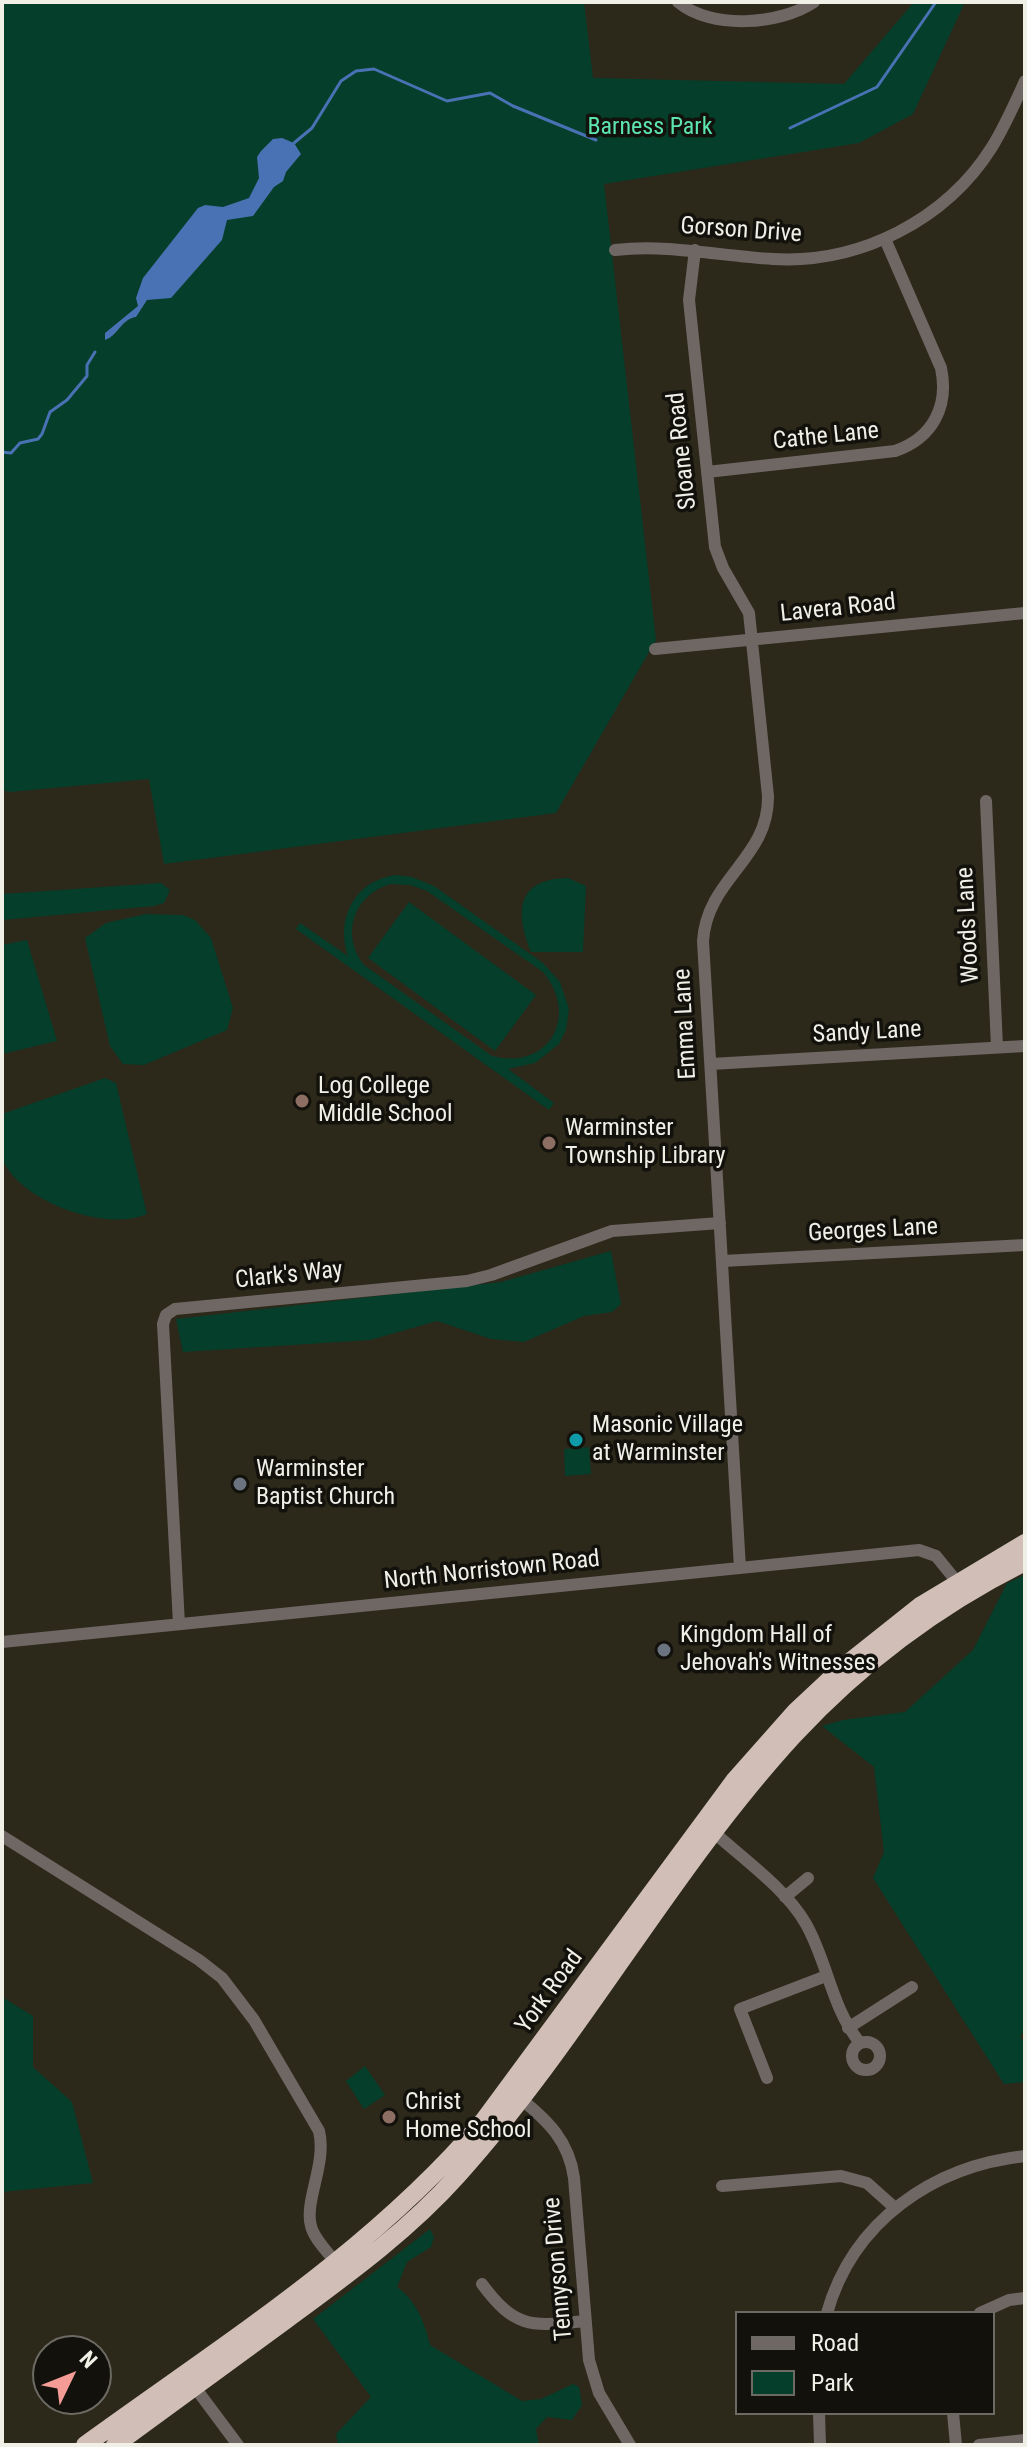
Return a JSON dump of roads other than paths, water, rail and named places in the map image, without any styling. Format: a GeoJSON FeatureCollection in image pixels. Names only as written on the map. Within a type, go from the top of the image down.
{"type":"FeatureCollection","features":[{"type":"Feature","properties":{"kind":"highway","name":"York Road"},"geometry":{"type":"LineString","coordinates":[[85,2445],[345,2277],[418,2215],[457,2176],[521,2099],[756,1755],[827,1681],[888,1630],[962,1588],[1025,1543]]}},
{"type":"Feature","properties":{"kind":"highway","name":"York Road"},"geometry":{"type":"LineString","coordinates":[[962,1588],[1025,1562]]}},
{"type":"Feature","properties":{"kind":"highway","name":"York Road"},"geometry":{"type":"LineString","coordinates":[[115,2445],[189,2380],[404,2206],[442,2168],[484,2120],[708,1828]]}},
{"type":"Feature","properties":{"kind":"street"},"geometry":{"type":"LineString","coordinates":[[678,2],[701,16],[740,21],[784,15],[814,2]]}},
{"type":"Feature","properties":{"kind":"street","name":"Gorson Drive"},"geometry":{"type":"LineString","coordinates":[[615,250],[650,247],[770,259],[804,259],[844,252],[885,239],[927,215],[966,181],[992,147],[1025,81]]}},
{"type":"Feature","properties":{"kind":"street","name":"Cathe Lane"},"geometry":{"type":"LineString","coordinates":[[707,472],[895,451],[915,442],[933,424],[942,404],[944,390],[941,368],[885,239]]}},
{"type":"Feature","properties":{"kind":"street","name":"Sloane Road"},"geometry":{"type":"LineString","coordinates":[[695,250],[689,300],[715,547],[723,568],[749,613],[752,640]]}},
{"type":"Feature","properties":{"kind":"street","name":"Lavera Road"},"geometry":{"type":"LineString","coordinates":[[655,649],[1025,613]]}},
{"type":"Feature","properties":{"kind":"street","name":"Emma Lane"},"geometry":{"type":"LineString","coordinates":[[740,1568],[703,941],[706,919],[721,889],[757,843],[768,810],[752,640]]}},
{"type":"Feature","properties":{"kind":"street","name":"Woods Lane"},"geometry":{"type":"LineString","coordinates":[[986,801],[997,1047]]}},
{"type":"Feature","properties":{"kind":"street","name":"Sandy Lane"},"geometry":{"type":"LineString","coordinates":[[711,1064],[1025,1046]]}},
{"type":"Feature","properties":{"kind":"street","name":"Clark's Way"},"geometry":{"type":"LineString","coordinates":[[179,1624],[163,1324],[169,1312],[220,1304],[467,1281],[612,1231],[720,1223]]}},
{"type":"Feature","properties":{"kind":"street","name":"Georges Lane"},"geometry":{"type":"LineString","coordinates":[[723,1261],[1025,1245]]}},
{"type":"Feature","properties":{"kind":"street","name":"North Norristown Road"},"geometry":{"type":"LineString","coordinates":[[2,1642],[919,1550],[936,1556],[962,1588]]}},
{"type":"Feature","properties":{"kind":"street"},"geometry":{"type":"LineString","coordinates":[[708,1828],[785,1897],[805,1921],[837,2008],[860,2043]]}},
{"type":"Feature","properties":{"kind":"street"},"geometry":{"type":"LineString","coordinates":[[2,1836],[199,1960],[233,1991],[254,2020],[319,2131],[322,2150],[310,2219],[314,2234],[336,2263]]}},
{"type":"Feature","properties":{"kind":"street"},"geometry":{"type":"LineString","coordinates":[[785,1897],[808,1878]]}},
{"type":"Feature","properties":{"kind":"street"},"geometry":{"type":"LineString","coordinates":[[767,2078],[740,2009],[826,1976]]}},
{"type":"Feature","properties":{"kind":"street"},"geometry":{"type":"LineString","coordinates":[[848,2028],[912,1987]]}},
{"type":"Feature","properties":{"kind":"street","name":"Tennyson Drive"},"geometry":{"type":"LineString","coordinates":[[521,2099],[558,2133],[569,2155],[574,2178],[589,2360],[609,2414],[630,2445]]}},
{"type":"Feature","properties":{"kind":"street"},"geometry":{"type":"LineString","coordinates":[[828,2311],[838,2282],[864,2240],[895,2208],[929,2184],[956,2171],[989,2161],[1025,2156]]}},
{"type":"Feature","properties":{"kind":"street"},"geometry":{"type":"LineString","coordinates":[[722,2186],[841,2176],[867,2183],[895,2208]]}},
{"type":"Feature","properties":{"kind":"street"},"geometry":{"type":"LineString","coordinates":[[482,2284],[498,2306],[524,2322],[546,2325],[585,2321]]}},
{"type":"Feature","properties":{"kind":"street"},"geometry":{"type":"LineString","coordinates":[[984,2311],[1001,2303],[1025,2298]]}},
{"type":"Feature","properties":{"kind":"street"},"geometry":{"type":"LineString","coordinates":[[189,2380],[238,2445]]}},
{"type":"Feature","properties":{"kind":"street"},"geometry":{"type":"LineString","coordinates":[[819,2415],[820,2445]]}},
{"type":"Feature","properties":{"kind":"street"},"geometry":{"type":"LineString","coordinates":[[953,2415],[956,2445]]}},
{"type":"Feature","properties":{"kind":"street"},"geometry":{"type":"LineString","coordinates":[[979,2445],[1025,2440]]}},
{"type":"Feature","properties":{"kind":"water"},"geometry":{"type":"Polygon","coordinates":[[[282,138],[294,143],[301,154],[253,216],[227,220],[222,240],[171,298],[147,300],[136,317],[105,340],[105,333],[138,306],[136,298],[143,278],[198,208],[205,205],[223,207],[249,198],[259,178],[257,157],[273,139],[282,138]]]}},
{"type":"Feature","properties":{"kind":"waterway"},"geometry":{"type":"LineString","coordinates":[[790,128],[877,87],[936,2]]}},
{"type":"Feature","properties":{"kind":"waterway"},"geometry":{"type":"LineString","coordinates":[[294,143],[312,128],[341,81],[356,71],[374,69],[447,101],[490,93],[513,106],[596,140]]}},
{"type":"Feature","properties":{"kind":"waterway"},"geometry":{"type":"LineString","coordinates":[[2,452],[11,453],[20,443],[38,439],[50,412],[67,400],[87,376],[87,365],[95,352]]}},
{"type":"Feature","properties":{"kind":"place","name":"Log College Middle School"},"geometry":{"type":"Point","coordinates":[302,1101]}},
{"type":"Feature","properties":{"kind":"place","name":"Warminster Township Library"},"geometry":{"type":"Point","coordinates":[549,1143]}},
{"type":"Feature","properties":{"kind":"place","name":"Masonic Village at Warminster"},"geometry":{"type":"Point","coordinates":[576,1440]}},
{"type":"Feature","properties":{"kind":"place","name":"Warminster Baptist Church"},"geometry":{"type":"Point","coordinates":[240,1484]}},
{"type":"Feature","properties":{"kind":"place","name":"Kingdom Hall of Jehovah's Witnesses"},"geometry":{"type":"Point","coordinates":[664,1650]}},
{"type":"Feature","properties":{"kind":"place","name":"Christ Home School"},"geometry":{"type":"Point","coordinates":[389,2117]}},
{"type":"Feature","properties":{"kind":"park label","name":"Barness Park"},"geometry":{"type":"Point","coordinates":[650,128]}}]}
